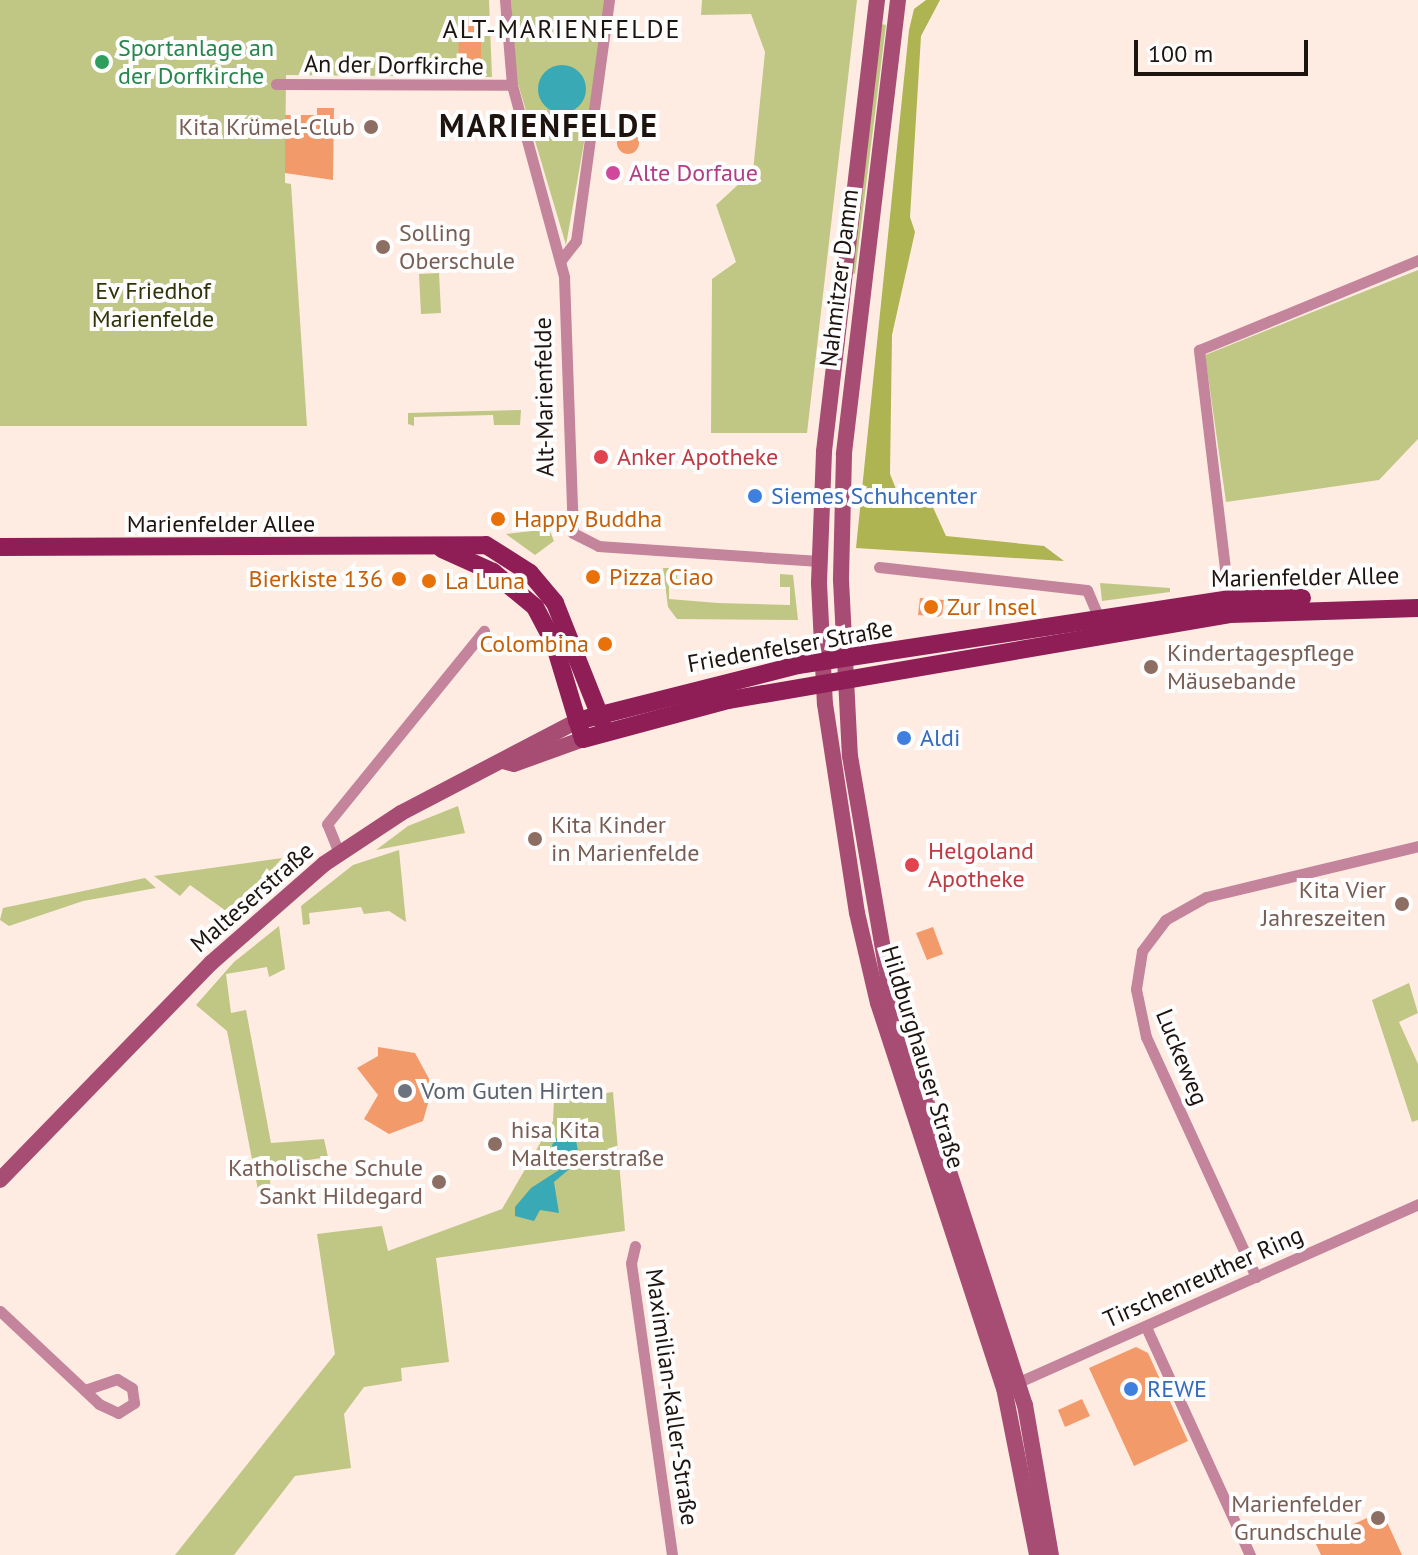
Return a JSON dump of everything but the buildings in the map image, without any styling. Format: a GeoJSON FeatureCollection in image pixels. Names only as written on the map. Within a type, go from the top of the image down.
{"type":"FeatureCollection","features":[{"type":"Feature","properties":{"kind":"main road","name":"Nahmitzer Damm"},"geometry":{"type":"LineString","coordinates":[[819,561],[827,414],[877,0]]}},
{"type":"Feature","properties":{"kind":"main road","name":"Nahmitzer Damm"},"geometry":{"type":"LineString","coordinates":[[841,562],[852,373],[898,0]]}},
{"type":"Feature","properties":{"kind":"main road","name":"Marienfelder Allee"},"geometry":{"type":"LineString","coordinates":[[442,549],[460,541],[486,545],[536,578],[573,635],[605,732]]}},
{"type":"Feature","properties":{"kind":"main road","name":"Marienfelder Allee"},"geometry":{"type":"LineString","coordinates":[[0,547],[442,549],[493,572],[535,607],[554,643],[580,730]]}},
{"type":"Feature","properties":{"kind":"main road"},"geometry":{"type":"LineString","coordinates":[[819,561],[841,562],[845,681]]}},
{"type":"Feature","properties":{"kind":"main road","name":"Hildburghauser Straße"},"geometry":{"type":"LineString","coordinates":[[819,561],[823,684],[857,913],[878,1003],[1012,1386],[1037,1555]]}},
{"type":"Feature","properties":{"kind":"main road","name":"Marienfelder Allee"},"geometry":{"type":"LineString","coordinates":[[1100,627],[1229,607],[1418,598]]}},
{"type":"Feature","properties":{"kind":"main road","name":"Marienfelder Allee"},"geometry":{"type":"LineString","coordinates":[[1229,607],[1418,608]]}},
{"type":"Feature","properties":{"kind":"main road","name":"Friedenfelser Straße"},"geometry":{"type":"LineString","coordinates":[[580,730],[605,732],[729,700],[845,681],[1100,627]]}},
{"type":"Feature","properties":{"kind":"main road","name":"Friedenfelser Straße"},"geometry":{"type":"LineString","coordinates":[[339,853],[401,813],[503,761],[580,730],[599,713],[822,662],[1100,627]]}},
{"type":"Feature","properties":{"kind":"main road","name":"Hildburghauser Straße"},"geometry":{"type":"LineString","coordinates":[[845,681],[857,808],[890,990],[1044,1487],[1051,1555]]}},
{"type":"Feature","properties":{"kind":"main road","name":"Malteserstraße"},"geometry":{"type":"LineString","coordinates":[[0,1180],[211,963],[339,853]]}},
{"type":"Feature","properties":{"kind":"street","name":"Alt-Marienfelde"},"geometry":{"type":"LineString","coordinates":[[505,0],[512,85],[561,260],[573,533],[598,546],[819,561]]}},
{"type":"Feature","properties":{"kind":"street","name":"Alt-Marienfelde"},"geometry":{"type":"LineString","coordinates":[[561,260],[576,241],[609,0]]}},
{"type":"Feature","properties":{"kind":"street","name":"An der Dorfkirche"},"geometry":{"type":"LineString","coordinates":[[276,84],[512,85]]}},
{"type":"Feature","properties":{"kind":"street"},"geometry":{"type":"LineString","coordinates":[[1229,607],[1199,350],[1418,260]]}},
{"type":"Feature","properties":{"kind":"street"},"geometry":{"type":"LineString","coordinates":[[879,567],[1087,590],[1100,627]]}},
{"type":"Feature","properties":{"kind":"street","name":"Malteserstraße"},"geometry":{"type":"LineString","coordinates":[[339,853],[327,824],[484,631]]}},
{"type":"Feature","properties":{"kind":"street","name":"Luckeweg"},"geometry":{"type":"LineString","coordinates":[[1256,1277],[1146,1037],[1136,989],[1142,951],[1165,920],[1206,897],[1418,846]]}},
{"type":"Feature","properties":{"kind":"street","name":"Tirschenreuther Ring"},"geometry":{"type":"LineString","coordinates":[[1012,1386],[1418,1204]]}},
{"type":"Feature","properties":{"kind":"street","name":"Maximilian-Kaller-Straße"},"geometry":{"type":"LineString","coordinates":[[635,1246],[631,1263],[672,1555]]}},
{"type":"Feature","properties":{"kind":"street"},"geometry":{"type":"LineString","coordinates":[[0,1311],[85,1390]]}},
{"type":"Feature","properties":{"kind":"street"},"geometry":{"type":"LineString","coordinates":[[1146,1327],[1250,1555]]}},
{"type":"Feature","properties":{"kind":"green space","name":"Ev Friedhof Marienfelde"},"geometry":{"type":"Polygon","coordinates":[[[0,0],[489,0],[492,77],[286,75],[285,183],[291,184],[307,426],[0,426],[0,0]]]}},
{"type":"Feature","properties":{"kind":"green space"},"geometry":{"type":"Polygon","coordinates":[[[511,0],[604,0],[603,35],[566,245],[516,77],[511,0]]]}},
{"type":"Feature","properties":{"kind":"green space"},"geometry":{"type":"Polygon","coordinates":[[[702,0],[857,0],[807,433],[711,433],[712,279],[736,262],[716,205],[753,171],[765,52],[751,14],[701,15],[702,0]]]}},
{"type":"Feature","properties":{"kind":"green space"},"geometry":{"type":"Polygon","coordinates":[[[926,0],[940,0],[921,36],[910,217],[915,232],[892,335],[890,474],[902,504],[931,503],[946,536],[1044,546],[1064,561],[856,548],[909,30],[914,9],[926,0]]]}},
{"type":"Feature","properties":{"kind":"green space"},"geometry":{"type":"Polygon","coordinates":[[[881,24],[886,25],[855,274],[851,273],[881,24]]]}},
{"type":"Feature","properties":{"kind":"green space"},"geometry":{"type":"Polygon","coordinates":[[[1418,270],[1418,439],[1379,480],[1226,502],[1205,355],[1418,270]]]}},
{"type":"Feature","properties":{"kind":"green space"},"geometry":{"type":"Polygon","coordinates":[[[439,273],[441,313],[421,314],[419,274],[439,273]]]}},
{"type":"Feature","properties":{"kind":"green space"},"geometry":{"type":"Polygon","coordinates":[[[521,410],[520,425],[494,425],[493,415],[414,417],[414,426],[408,424],[408,413],[521,410]]]}},
{"type":"Feature","properties":{"kind":"green space"},"geometry":{"type":"Polygon","coordinates":[[[549,529],[554,541],[535,555],[506,534],[549,529]]]}},
{"type":"Feature","properties":{"kind":"green space"},"geometry":{"type":"Polygon","coordinates":[[[663,568],[678,568],[677,580],[669,581],[669,599],[718,603],[790,605],[790,587],[780,587],[780,574],[793,575],[798,620],[677,619],[668,607],[663,568]]]}},
{"type":"Feature","properties":{"kind":"green space"},"geometry":{"type":"Polygon","coordinates":[[[1100,583],[1170,588],[1170,592],[1102,601],[1100,583]]]}},
{"type":"Feature","properties":{"kind":"green space"},"geometry":{"type":"Polygon","coordinates":[[[458,806],[465,833],[376,850],[408,826],[458,806]]]}},
{"type":"Feature","properties":{"kind":"green space"},"geometry":{"type":"Polygon","coordinates":[[[399,850],[406,922],[389,911],[364,914],[361,907],[309,913],[310,924],[303,925],[301,906],[353,865],[399,850]]]}},
{"type":"Feature","properties":{"kind":"green space"},"geometry":{"type":"Polygon","coordinates":[[[282,858],[233,916],[190,885],[180,896],[154,876],[282,858]]]}},
{"type":"Feature","properties":{"kind":"green space"},"geometry":{"type":"Polygon","coordinates":[[[145,878],[156,888],[83,901],[9,926],[0,920],[3,908],[145,878]]]}},
{"type":"Feature","properties":{"kind":"green space"},"geometry":{"type":"Polygon","coordinates":[[[279,926],[285,969],[269,977],[267,967],[226,974],[231,1013],[246,1010],[271,1143],[324,1139],[328,1157],[269,1166],[271,1193],[259,1195],[227,1031],[196,1005],[234,962],[279,926]]]}},
{"type":"Feature","properties":{"kind":"green space"},"geometry":{"type":"Polygon","coordinates":[[[1409,983],[1418,1013],[1399,1022],[1418,1064],[1418,1120],[1412,1122],[1372,1000],[1409,983]]]}},
{"type":"Feature","properties":{"kind":"green space"},"geometry":{"type":"Polygon","coordinates":[[[613,1092],[625,1231],[436,1258],[449,1362],[401,1368],[402,1381],[364,1387],[344,1414],[351,1468],[295,1476],[234,1555],[175,1555],[335,1354],[317,1234],[382,1226],[388,1251],[502,1209],[553,1121],[554,1100],[613,1092]]]}},
{"type":"Feature","properties":{"kind":"water"},"geometry":{"type":"Polygon","coordinates":[[[562,65],[579,72],[586,89],[579,106],[562,113],[545,106],[538,89],[545,72],[562,65]]]}},
{"type":"Feature","properties":{"kind":"water"},"geometry":{"type":"Polygon","coordinates":[[[571,1117],[580,1160],[554,1182],[559,1213],[540,1210],[534,1221],[515,1216],[515,1207],[531,1188],[559,1170],[552,1145],[571,1117]]]}},
{"type":"Feature","properties":{"kind":"place","name":"Sportanlage an der Dorfkirche"},"geometry":{"type":"Point","coordinates":[102,62]}},
{"type":"Feature","properties":{"kind":"place","name":"Kita Krümel-Club"},"geometry":{"type":"Point","coordinates":[371,127]}},
{"type":"Feature","properties":{"kind":"place","name":"Alte Dorfaue"},"geometry":{"type":"Point","coordinates":[613,173]}},
{"type":"Feature","properties":{"kind":"place","name":"Solling Oberschule"},"geometry":{"type":"Point","coordinates":[383,247]}},
{"type":"Feature","properties":{"kind":"place","name":"Anker Apotheke"},"geometry":{"type":"Point","coordinates":[601,457]}},
{"type":"Feature","properties":{"kind":"place","name":"Siemes Schuhcenter"},"geometry":{"type":"Point","coordinates":[755,496]}},
{"type":"Feature","properties":{"kind":"place","name":"Happy Buddha"},"geometry":{"type":"Point","coordinates":[498,519]}},
{"type":"Feature","properties":{"kind":"place","name":"Pizza Ciao"},"geometry":{"type":"Point","coordinates":[593,577]}},
{"type":"Feature","properties":{"kind":"place","name":"Bierkiste 136"},"geometry":{"type":"Point","coordinates":[399,579]}},
{"type":"Feature","properties":{"kind":"place","name":"La Luna"},"geometry":{"type":"Point","coordinates":[429,581]}},
{"type":"Feature","properties":{"kind":"place","name":"Zur Insel"},"geometry":{"type":"Point","coordinates":[931,607]}},
{"type":"Feature","properties":{"kind":"place","name":"Colombina"},"geometry":{"type":"Point","coordinates":[605,644]}},
{"type":"Feature","properties":{"kind":"place","name":"Kindertagespflege Mäusebande"},"geometry":{"type":"Point","coordinates":[1151,667]}},
{"type":"Feature","properties":{"kind":"place","name":"Aldi"},"geometry":{"type":"Point","coordinates":[904,738]}},
{"type":"Feature","properties":{"kind":"place","name":"Kita Kinder in Marienfelde"},"geometry":{"type":"Point","coordinates":[535,839]}},
{"type":"Feature","properties":{"kind":"place","name":"Helgoland Apotheke"},"geometry":{"type":"Point","coordinates":[912,865]}},
{"type":"Feature","properties":{"kind":"place","name":"Kita Vier Jahreszeiten"},"geometry":{"type":"Point","coordinates":[1402,904]}},
{"type":"Feature","properties":{"kind":"place","name":"Vom Guten Hirten"},"geometry":{"type":"Point","coordinates":[405,1091]}},
{"type":"Feature","properties":{"kind":"place","name":"hisa Kita Malteserstraße"},"geometry":{"type":"Point","coordinates":[495,1144]}},
{"type":"Feature","properties":{"kind":"place","name":"Katholische Schule Sankt Hildegard"},"geometry":{"type":"Point","coordinates":[439,1182]}},
{"type":"Feature","properties":{"kind":"place","name":"REWE"},"geometry":{"type":"Point","coordinates":[1131,1389]}},
{"type":"Feature","properties":{"kind":"place","name":"Marienfelder Grundschule"},"geometry":{"type":"Point","coordinates":[1378,1518]}},
{"type":"Feature","properties":{"kind":"district","name":"ALT-MARIENFELDE"},"geometry":{"type":"Point","coordinates":[562,29]}},
{"type":"Feature","properties":{"kind":"district","name":"MARIENFELDE"},"geometry":{"type":"Point","coordinates":[549,125]}}]}
